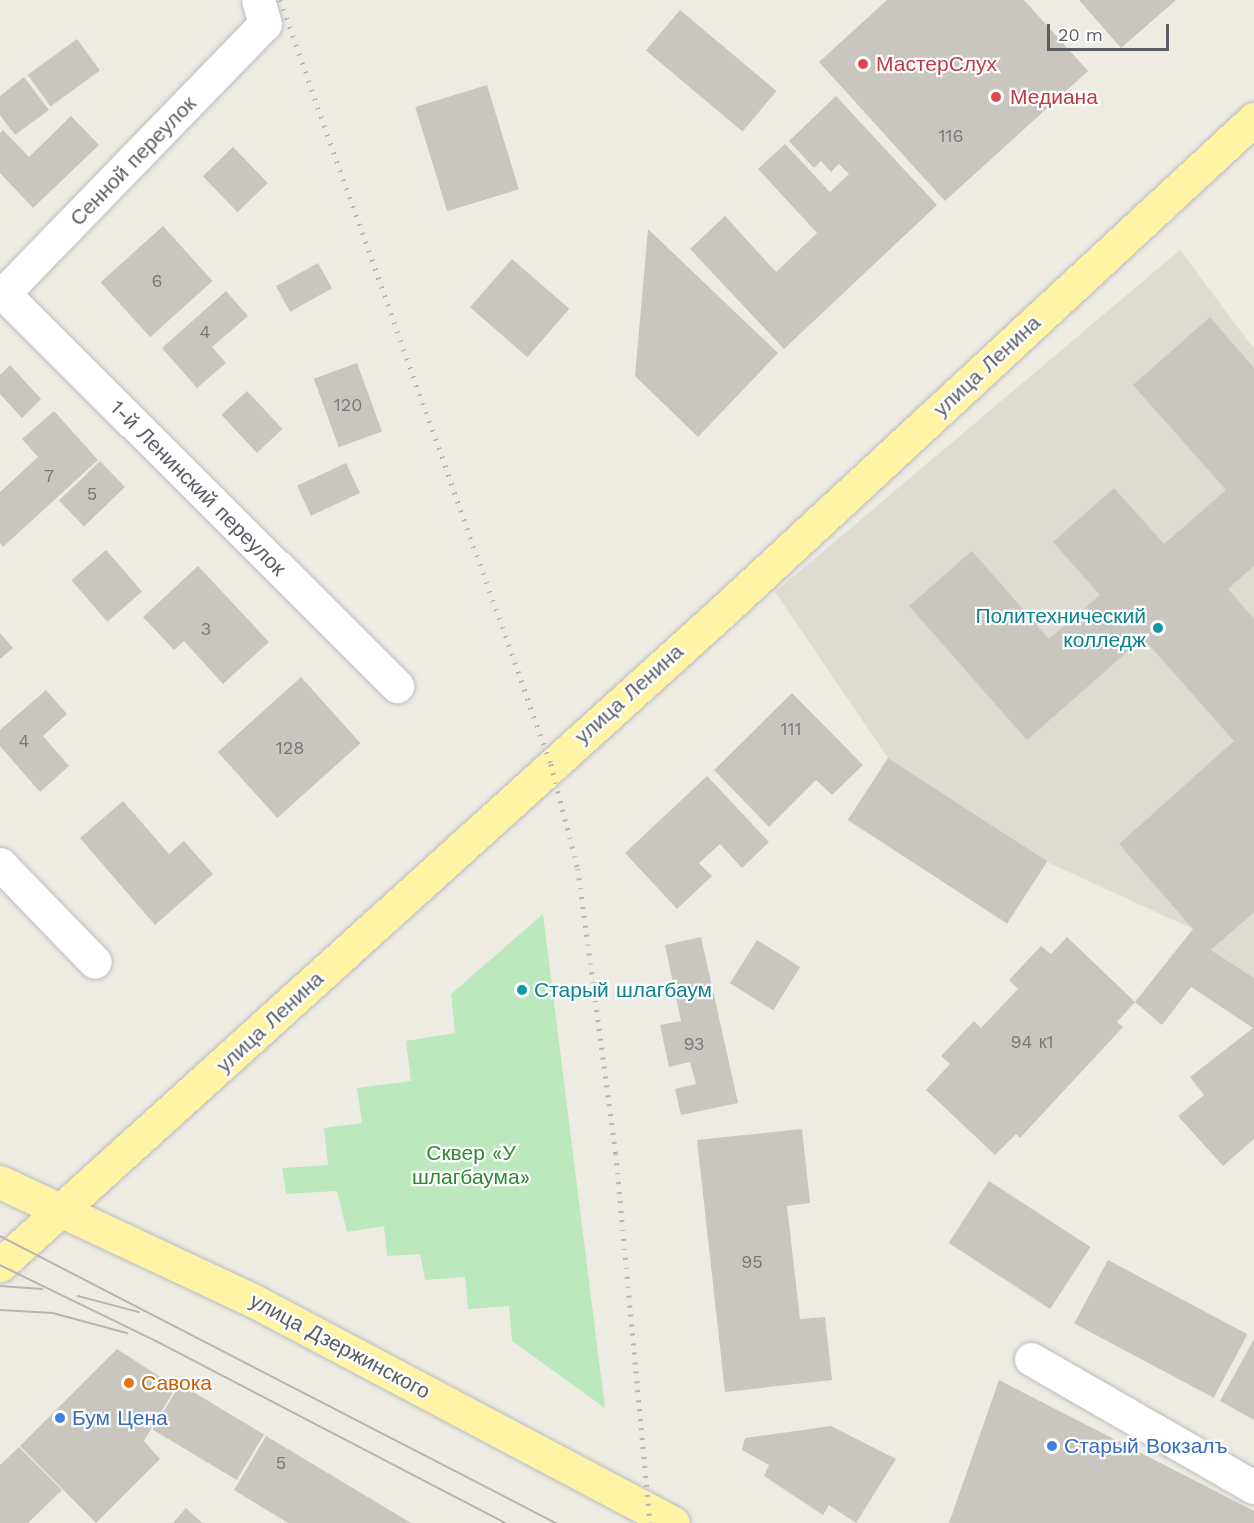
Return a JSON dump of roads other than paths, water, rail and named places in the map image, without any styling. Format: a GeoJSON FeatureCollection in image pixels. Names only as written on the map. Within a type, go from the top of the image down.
{"type":"FeatureCollection","features":[{"type":"Feature","properties":{"kind":"main road","name":"улица Ленина"},"geometry":{"type":"LineString","coordinates":[[0,1265],[723,611],[1254,119]]}},
{"type":"Feature","properties":{"kind":"main road","name":"улица Дзержинского"},"geometry":{"type":"LineString","coordinates":[[0,1182],[254,1301],[673,1523]]}},
{"type":"Feature","properties":{"kind":"street","name":"Сенной переулок"},"geometry":{"type":"LineString","coordinates":[[1,294],[262,12]]}},
{"type":"Feature","properties":{"kind":"street","name":"1-й Ленинский переулок"},"geometry":{"type":"LineString","coordinates":[[1,294],[397,686]]}},
{"type":"Feature","properties":{"kind":"street"},"geometry":{"type":"LineString","coordinates":[[0,864],[95,962]]}},
{"type":"Feature","properties":{"kind":"street"},"geometry":{"type":"LineString","coordinates":[[1030,1359],[1254,1487]]}},
{"type":"Feature","properties":{"kind":"tram line"},"geometry":{"type":"LineString","coordinates":[[0,1236],[556,1523]]}},
{"type":"Feature","properties":{"kind":"tram line"},"geometry":{"type":"LineString","coordinates":[[0,1265],[156,1341],[505,1523]]}},
{"type":"Feature","properties":{"kind":"tram line"},"geometry":{"type":"LineString","coordinates":[[0,1286],[42,1289]]}},
{"type":"Feature","properties":{"kind":"tram line"},"geometry":{"type":"LineString","coordinates":[[78,1296],[139,1312]]}},
{"type":"Feature","properties":{"kind":"tram line"},"geometry":{"type":"LineString","coordinates":[[0,1310],[53,1313],[127,1333]]}},
{"type":"Feature","properties":{"kind":"railway"},"geometry":{"type":"LineString","coordinates":[[280,0],[551,764],[578,869],[616,1154],[650,1523]]}},
{"type":"Feature","properties":{"kind":"place","name":"МастерСлух"},"geometry":{"type":"Point","coordinates":[863,64]}},
{"type":"Feature","properties":{"kind":"place","name":"Медиана"},"geometry":{"type":"Point","coordinates":[996,97]}},
{"type":"Feature","properties":{"kind":"place","name":"Политехнический колледж"},"geometry":{"type":"Point","coordinates":[1158,628]}},
{"type":"Feature","properties":{"kind":"place","name":"Старый шлагбаум"},"geometry":{"type":"Point","coordinates":[522,990]}},
{"type":"Feature","properties":{"kind":"place","name":"Савока"},"geometry":{"type":"Point","coordinates":[129,1383]}},
{"type":"Feature","properties":{"kind":"place","name":"Бум Цена"},"geometry":{"type":"Point","coordinates":[60,1418]}},
{"type":"Feature","properties":{"kind":"place","name":"Старый Вокзалъ"},"geometry":{"type":"Point","coordinates":[1052,1446]}},
{"type":"Feature","properties":{"kind":"park label","name":"Сквер «У шлагбаума»"},"geometry":{"type":"Point","coordinates":[471,1165]}}]}
